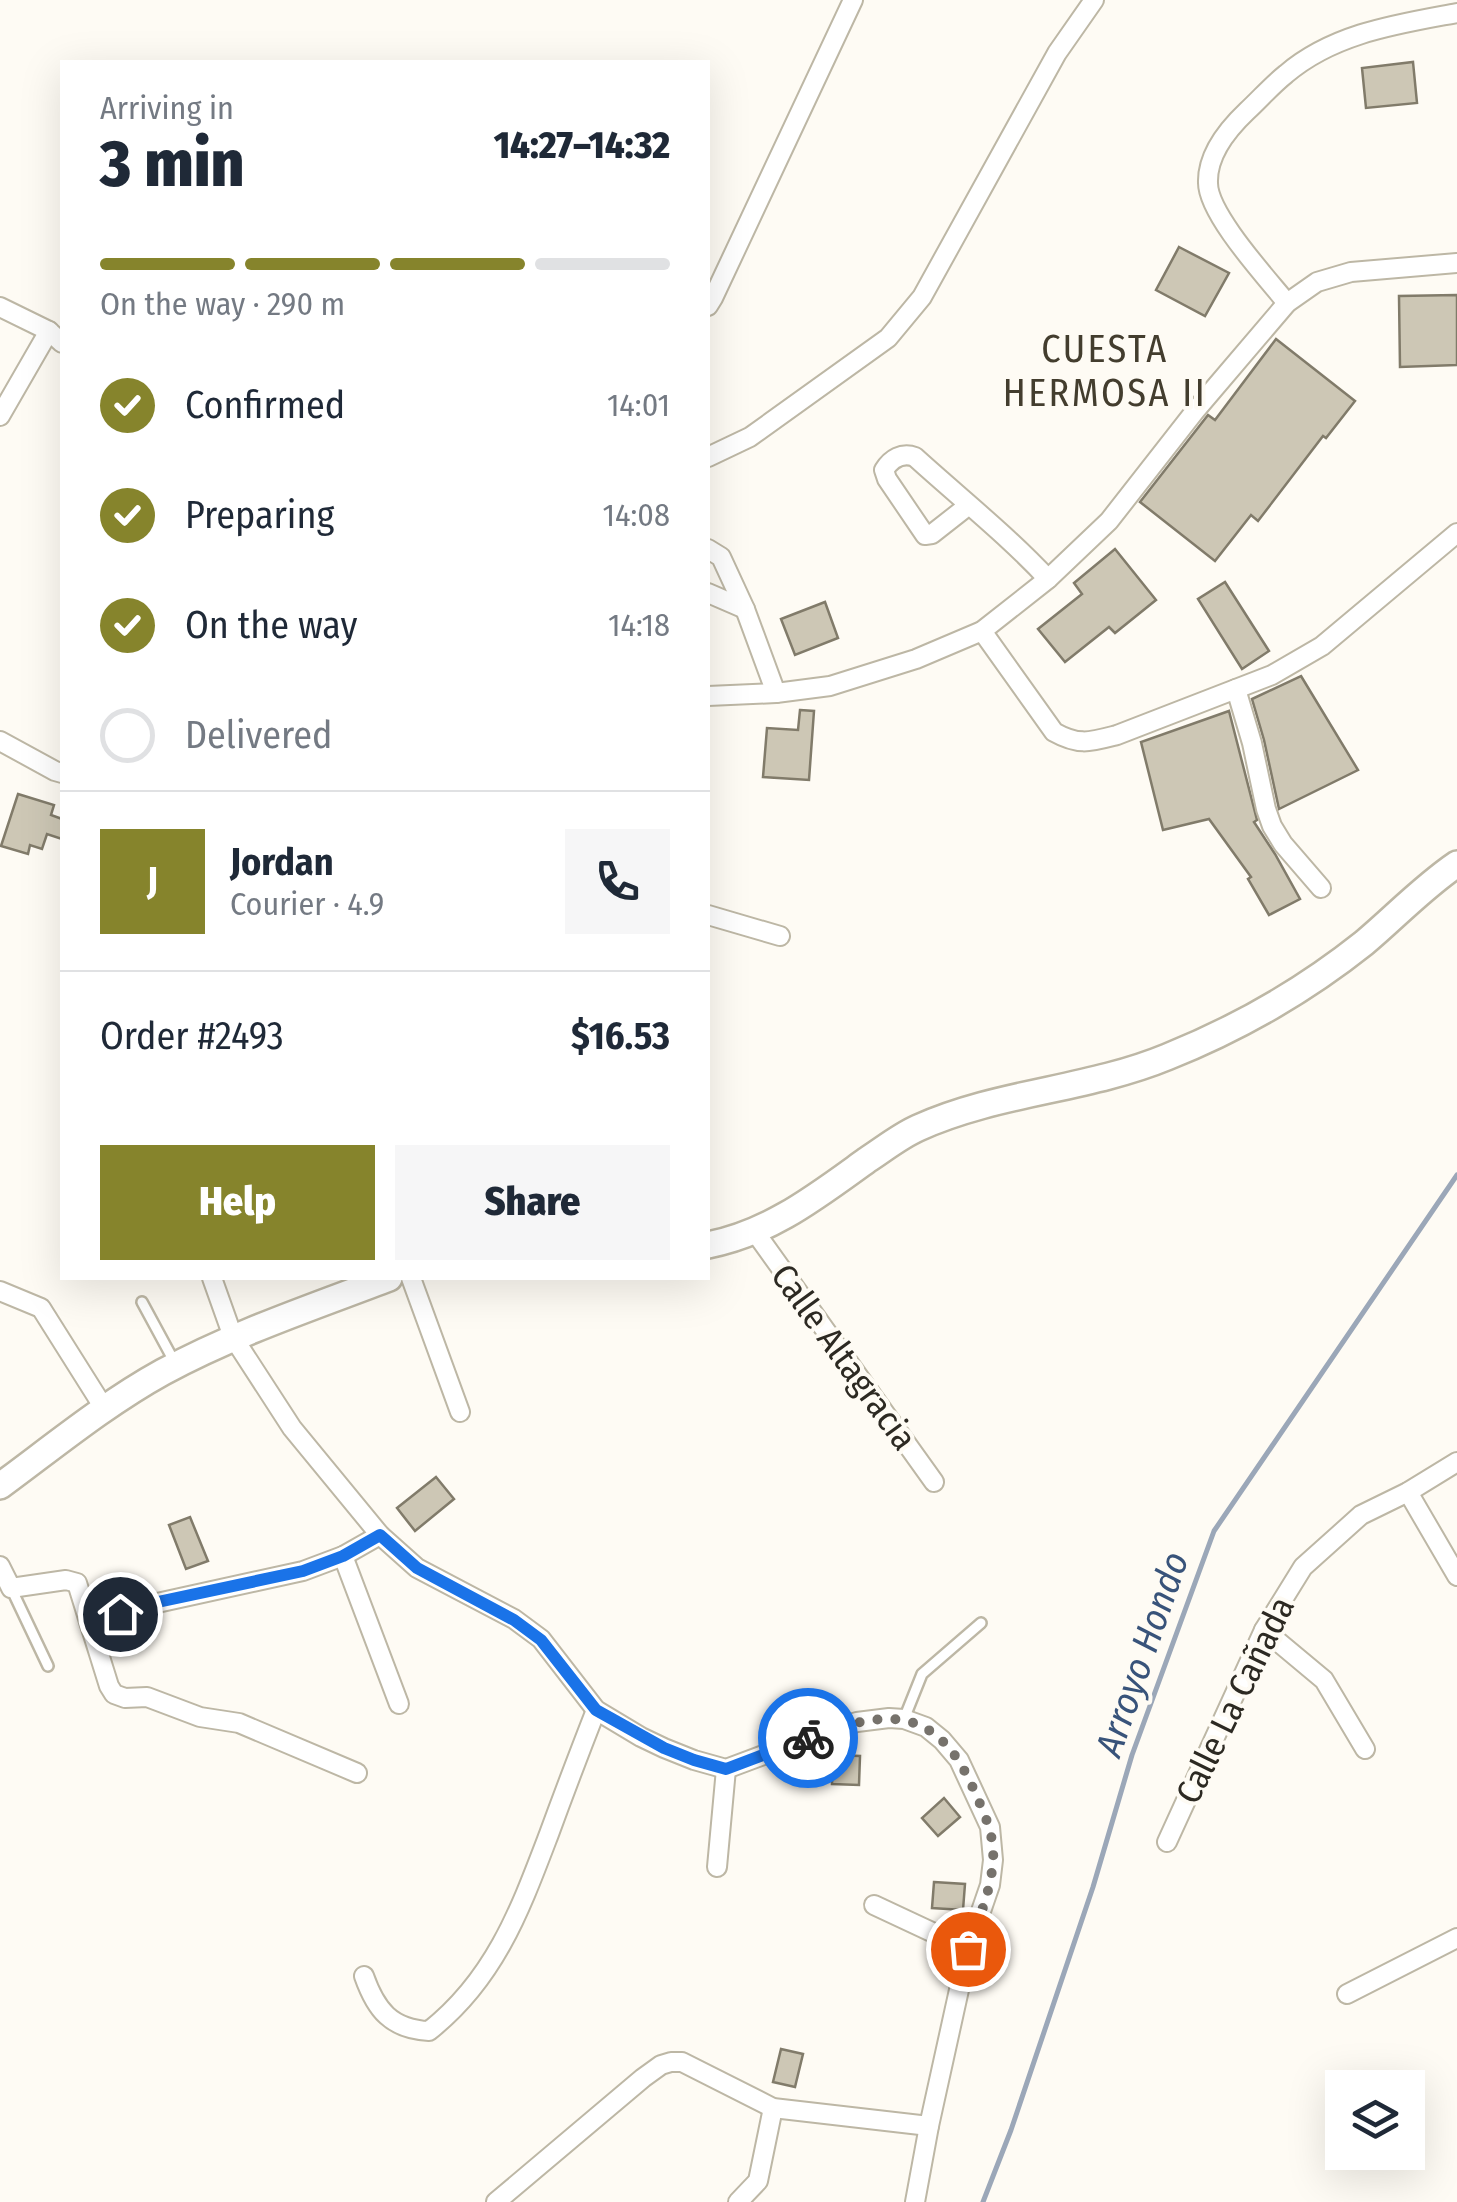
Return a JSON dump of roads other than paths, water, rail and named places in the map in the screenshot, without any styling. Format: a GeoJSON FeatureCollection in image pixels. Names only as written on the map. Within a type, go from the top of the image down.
{"type":"FeatureCollection","features":[{"type":"Feature","properties":{"kind":"main road"},"geometry":{"type":"LineString","coordinates":[[710,1243],[755,1232],[784,1218],[914,1129],[963,1112],[1162,1060],[1242,1022],[1328,969],[1457,864]]}},
{"type":"Feature","properties":{"kind":"main road"},"geometry":{"type":"LineString","coordinates":[[0,1486],[104,1408],[176,1365],[233,1337],[384,1280]]}},
{"type":"Feature","properties":{"kind":"street"},"geometry":{"type":"LineString","coordinates":[[710,299],[853,0]]}},
{"type":"Feature","properties":{"kind":"street"},"geometry":{"type":"LineString","coordinates":[[710,456],[750,437],[888,338],[900,325],[922,297],[1056,53],[1094,0]]}},
{"type":"Feature","properties":{"kind":"street"},"geometry":{"type":"LineString","coordinates":[[1287,304],[1214,209],[1208,183],[1228,129],[1287,72],[1317,52],[1376,28],[1457,13]]}},
{"type":"Feature","properties":{"kind":"street"},"geometry":{"type":"LineString","coordinates":[[710,696],[830,686],[916,659],[982,631],[1048,579],[1108,521],[1195,410],[1287,304],[1317,282],[1351,272],[1457,263]]}},
{"type":"Feature","properties":{"kind":"street"},"geometry":{"type":"LineString","coordinates":[[0,308],[56,337],[0,416]]}},
{"type":"Feature","properties":{"kind":"street"},"geometry":{"type":"LineString","coordinates":[[969,505],[932,534],[925,535],[884,470],[889,462],[908,454],[915,458],[969,505],[1048,579]]}},
{"type":"Feature","properties":{"kind":"street"},"geometry":{"type":"LineString","coordinates":[[982,631],[1054,732],[1070,741],[1093,742],[1272,675],[1322,646],[1457,533]]}},
{"type":"Feature","properties":{"kind":"street"},"geometry":{"type":"LineString","coordinates":[[710,550],[721,557],[776,693]]}},
{"type":"Feature","properties":{"kind":"street"},"geometry":{"type":"LineString","coordinates":[[710,593],[745,609]]}},
{"type":"Feature","properties":{"kind":"street"},"geometry":{"type":"LineString","coordinates":[[1236,689],[1272,826],[1320,888]]}},
{"type":"Feature","properties":{"kind":"street"},"geometry":{"type":"LineString","coordinates":[[0,741],[60,772]]}},
{"type":"Feature","properties":{"kind":"street"},"geometry":{"type":"LineString","coordinates":[[710,916],[780,936]]}},
{"type":"Feature","properties":{"kind":"street","name":"Calle Altagracia"},"geometry":{"type":"LineString","coordinates":[[755,1232],[934,1482]]}},
{"type":"Feature","properties":{"kind":"street"},"geometry":{"type":"LineString","coordinates":[[213,1280],[233,1337],[292,1428],[380,1535],[417,1568],[514,1620],[541,1640],[596,1710],[664,1748],[726,1769],[833,1729],[877,1719],[904,1719],[934,1733],[959,1760],[990,1826],[992,1874],[968,1949],[915,2202]]}},
{"type":"Feature","properties":{"kind":"street"},"geometry":{"type":"LineString","coordinates":[[413,1280],[460,1412]]}},
{"type":"Feature","properties":{"kind":"street"},"geometry":{"type":"LineString","coordinates":[[0,1290],[41,1308],[104,1408]]}},
{"type":"Feature","properties":{"kind":"street","name":"Calle La Cañada"},"geometry":{"type":"LineString","coordinates":[[1167,1842],[1264,1630],[1303,1567],[1361,1515],[1457,1462]]}},
{"type":"Feature","properties":{"kind":"street"},"geometry":{"type":"LineString","coordinates":[[1408,1492],[1457,1576]]}},
{"type":"Feature","properties":{"kind":"street"},"geometry":{"type":"LineString","coordinates":[[120,1614],[139,1606],[303,1571],[343,1556],[380,1535]]}},
{"type":"Feature","properties":{"kind":"street"},"geometry":{"type":"LineString","coordinates":[[343,1556],[399,1704]]}},
{"type":"Feature","properties":{"kind":"street"},"geometry":{"type":"LineString","coordinates":[[0,1566],[11,1588],[66,1580],[76,1583],[108,1686],[114,1694],[146,1697],[200,1717],[239,1723],[357,1773]]}},
{"type":"Feature","properties":{"kind":"street"},"geometry":{"type":"LineString","coordinates":[[1264,1630],[1324,1680],[1365,1749]]}},
{"type":"Feature","properties":{"kind":"street"},"geometry":{"type":"LineString","coordinates":[[364,1976],[374,2002],[408,2030],[429,2031],[451,2014],[498,1953],[519,1912],[596,1710]]}},
{"type":"Feature","properties":{"kind":"street"},"geometry":{"type":"LineString","coordinates":[[717,1867],[726,1769]]}},
{"type":"Feature","properties":{"kind":"street"},"geometry":{"type":"LineString","coordinates":[[874,1905],[968,1949]]}},
{"type":"Feature","properties":{"kind":"street"},"geometry":{"type":"LineString","coordinates":[[1347,1994],[1457,1938]]}},
{"type":"Feature","properties":{"kind":"street"},"geometry":{"type":"LineString","coordinates":[[496,2202],[643,2078],[671,2062],[682,2062],[773,2108],[929,2126]]}},
{"type":"Feature","properties":{"kind":"street"},"geometry":{"type":"LineString","coordinates":[[738,2202],[758,2181],[773,2108]]}},
{"type":"Feature","properties":{"kind":"lane"},"geometry":{"type":"LineString","coordinates":[[142,1302],[176,1365]]}},
{"type":"Feature","properties":{"kind":"lane"},"geometry":{"type":"LineString","coordinates":[[11,1588],[48,1666]]}},
{"type":"Feature","properties":{"kind":"lane"},"geometry":{"type":"LineString","coordinates":[[904,1719],[922,1674],[981,1623]]}},
{"type":"Feature","properties":{"kind":"waterway","name":"Arroyo Hondo"},"geometry":{"type":"LineString","coordinates":[[983,2202],[1093,1887],[1132,1755],[1214,1531],[1457,1175]]}},
{"type":"Feature","properties":{"kind":"district","name":"CUESTA HERMOSA II"},"geometry":{"type":"Point","coordinates":[1105,371]}}]}
